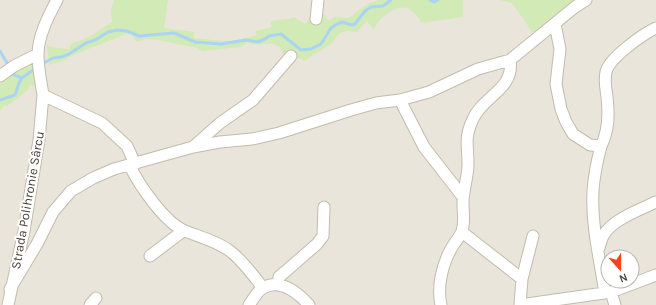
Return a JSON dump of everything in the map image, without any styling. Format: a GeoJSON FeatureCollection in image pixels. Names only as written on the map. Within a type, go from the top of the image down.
{"type":"FeatureCollection","features":[{"type":"Feature","properties":{"kind":"street"},"geometry":{"type":"LineString","coordinates":[[7,72],[38,54],[47,19],[57,0]]}},
{"type":"Feature","properties":{"kind":"street"},"geometry":{"type":"LineString","coordinates":[[316,19],[318,0]]}},
{"type":"Feature","properties":{"kind":"street"},"geometry":{"type":"LineString","coordinates":[[10,289],[37,244],[53,212],[71,191],[93,178],[114,169],[133,165],[193,147],[220,142],[252,139],[279,133],[350,110],[376,103],[400,100],[429,92],[478,69],[510,60],[575,7],[586,0]]}},
{"type":"Feature","properties":{"kind":"street"},"geometry":{"type":"LineString","coordinates":[[555,24],[560,49],[556,84],[561,109],[573,134],[590,144],[601,146]]}},
{"type":"Feature","properties":{"kind":"street"},"geometry":{"type":"LineString","coordinates":[[615,305],[608,292],[598,250],[593,210],[593,192],[596,166],[601,146],[605,138],[609,115],[605,81],[606,70],[626,47],[647,32],[656,28]]}},
{"type":"Feature","properties":{"kind":"street","name":"Strada Polihronie Sârcu"},"geometry":{"type":"LineString","coordinates":[[8,305],[10,289],[22,239],[39,140],[43,95],[38,54]]}},
{"type":"Feature","properties":{"kind":"street"},"geometry":{"type":"LineString","coordinates":[[193,147],[220,123],[253,100],[291,56]]}},
{"type":"Feature","properties":{"kind":"street"},"geometry":{"type":"LineString","coordinates":[[441,305],[439,286],[445,263],[450,251],[462,232],[463,197],[468,163],[466,148],[469,128],[478,110],[507,81],[512,68],[510,60]]}},
{"type":"Feature","properties":{"kind":"street"},"geometry":{"type":"LineString","coordinates":[[43,95],[102,123],[127,146],[138,182],[170,222],[183,231],[231,251],[248,268],[263,288]]}},
{"type":"Feature","properties":{"kind":"street"},"geometry":{"type":"LineString","coordinates":[[400,100],[424,148],[463,197]]}},
{"type":"Feature","properties":{"kind":"street"},"geometry":{"type":"LineString","coordinates":[[598,250],[603,235],[612,226],[623,218],[656,202]]}},
{"type":"Feature","properties":{"kind":"street"},"geometry":{"type":"LineString","coordinates":[[278,284],[280,277],[317,244],[323,236],[324,208]]}},
{"type":"Feature","properties":{"kind":"street"},"geometry":{"type":"LineString","coordinates":[[150,256],[183,231]]}},
{"type":"Feature","properties":{"kind":"street"},"geometry":{"type":"LineString","coordinates":[[462,232],[522,278]]}},
{"type":"Feature","properties":{"kind":"street"},"geometry":{"type":"LineString","coordinates":[[533,236],[522,278],[520,305],[608,292],[656,275]]}},
{"type":"Feature","properties":{"kind":"street"},"geometry":{"type":"LineString","coordinates":[[249,305],[263,288],[278,284],[287,287],[309,305]]}},
{"type":"Feature","properties":{"kind":"shaded area"},"geometry":{"type":"Polygon","coordinates":[[[0,0],[656,0],[656,305],[0,305],[0,0]]]}},
{"type":"Feature","properties":{"kind":"green space"},"geometry":{"type":"Polygon","coordinates":[[[114,0],[168,0],[164,28],[194,32],[194,38],[223,41],[234,41],[257,35],[255,31],[272,27],[270,22],[277,20],[294,17],[305,24],[323,0],[323,14],[329,21],[337,16],[344,18],[350,17],[364,6],[378,0],[463,0],[463,17],[421,23],[410,9],[396,9],[383,17],[374,30],[367,21],[357,32],[343,32],[326,48],[310,56],[305,61],[296,57],[284,58],[281,48],[272,44],[252,44],[248,42],[241,47],[202,51],[197,48],[159,40],[145,39],[137,42],[132,35],[127,34],[75,54],[65,60],[49,65],[47,45],[69,49],[72,43],[89,37],[112,22],[111,9],[114,0]]]}},
{"type":"Feature","properties":{"kind":"green space"},"geometry":{"type":"Polygon","coordinates":[[[499,0],[575,1],[533,33],[512,3],[499,0]]]}},
{"type":"Feature","properties":{"kind":"green space"},"geometry":{"type":"Polygon","coordinates":[[[32,65],[36,73],[37,84],[34,86],[30,85],[28,90],[7,106],[4,105],[0,112],[0,81],[20,67],[32,65]]]}},
{"type":"Feature","properties":{"kind":"waterway"},"geometry":{"type":"LineString","coordinates":[[42,64],[53,58],[69,54],[86,43],[95,40],[108,32],[117,30],[127,31],[139,36],[174,33],[195,42],[221,44],[246,40],[258,42],[269,36],[281,34],[301,50],[311,49],[321,44],[331,28],[337,24],[342,22],[352,25],[355,24],[365,11],[371,7],[383,6],[391,0]]}},
{"type":"Feature","properties":{"kind":"waterway"},"geometry":{"type":"LineString","coordinates":[[430,0],[434,2],[438,0]]}},
{"type":"Feature","properties":{"kind":"waterway"},"geometry":{"type":"LineString","coordinates":[[0,51],[14,75],[22,78]]}},
{"type":"Feature","properties":{"kind":"waterway"},"geometry":{"type":"LineString","coordinates":[[0,100],[15,95],[22,78],[36,68]]}}]}
